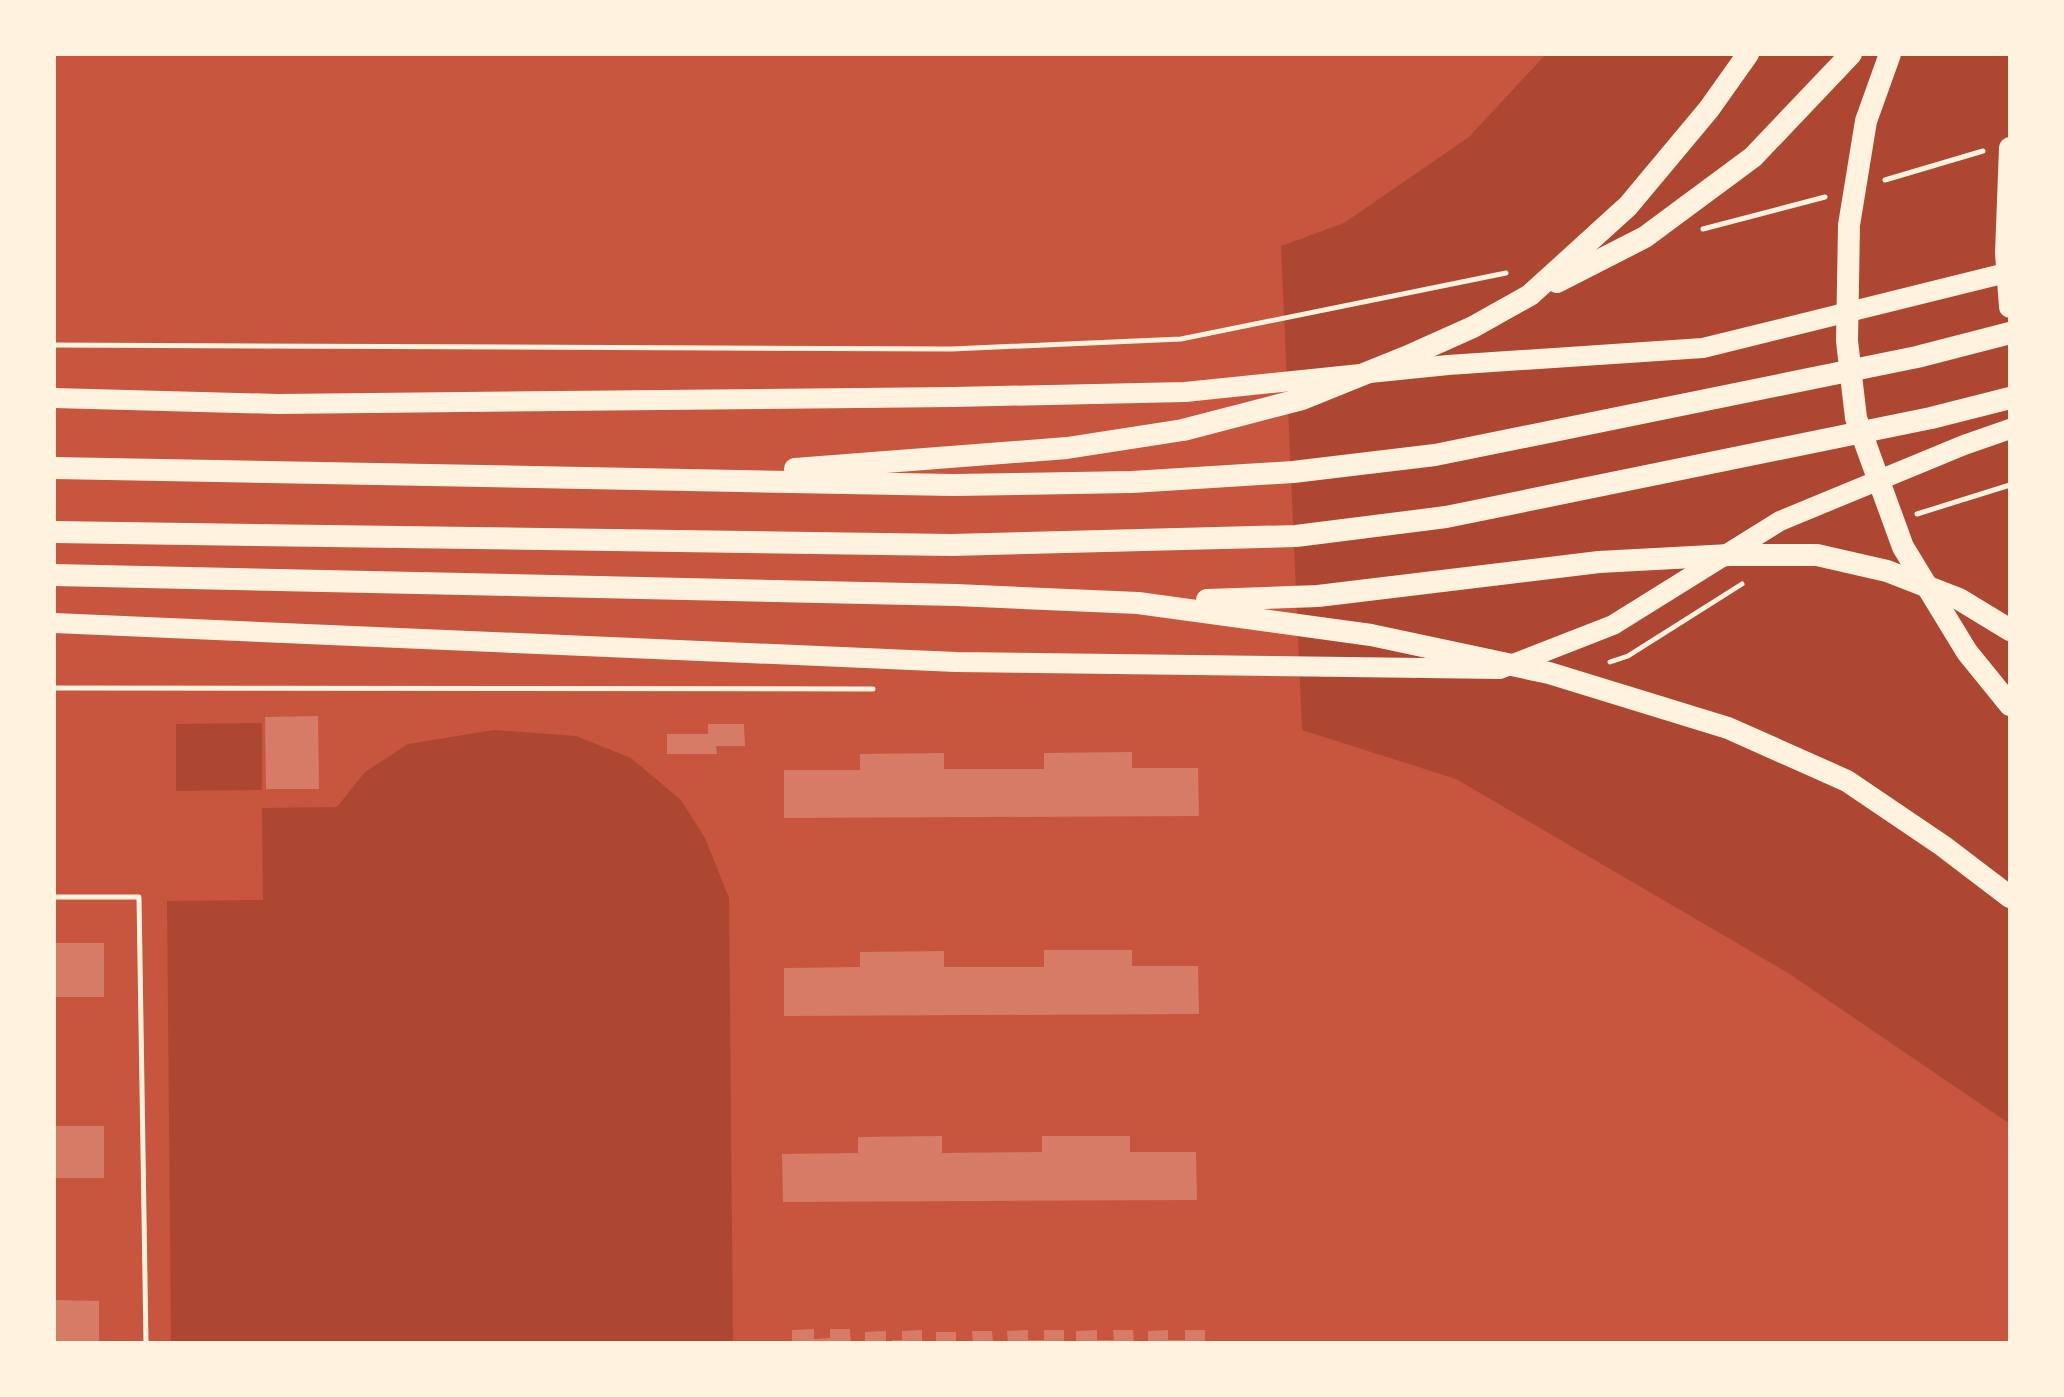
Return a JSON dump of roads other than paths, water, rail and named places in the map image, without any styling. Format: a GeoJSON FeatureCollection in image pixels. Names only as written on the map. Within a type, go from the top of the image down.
{"type":"FeatureCollection","features":[{"type":"Feature","properties":{"kind":"highway"},"geometry":{"type":"LineString","coordinates":[[1530,295],[1628,206],[1709,109],[1748,54]]}},
{"type":"Feature","properties":{"kind":"highway"},"geometry":{"type":"LineString","coordinates":[[630,479],[1067,448],[1183,430],[1302,399],[1459,333],[1645,237],[1753,157],[1851,54]]}},
{"type":"Feature","properties":{"kind":"highway"},"geometry":{"type":"LineString","coordinates":[[1890,54],[1866,121],[1849,225],[1847,341],[1856,418],[1903,547],[1967,652],[2010,705]]}},
{"type":"Feature","properties":{"kind":"highway"},"geometry":{"type":"LineString","coordinates":[[2010,148],[2006,253],[2010,307]]}},
{"type":"Feature","properties":{"kind":"highway"},"geometry":{"type":"LineString","coordinates":[[54,468],[953,485],[1132,482],[1293,472],[1435,455],[1917,357],[2010,333]]}},
{"type":"Feature","properties":{"kind":"highway"},"geometry":{"type":"LineString","coordinates":[[54,532],[951,545],[1296,536],[1446,517],[1931,418],[2010,398]]}},
{"type":"Feature","properties":{"kind":"highway"},"geometry":{"type":"LineString","coordinates":[[54,575],[941,595],[1138,603],[1318,596],[1599,562],[1730,555],[1817,555],[1887,571],[1959,599],[2010,630]]}},
{"type":"Feature","properties":{"kind":"highway"},"geometry":{"type":"LineString","coordinates":[[1138,603],[1371,635],[1505,663],[1549,673],[1728,728],[1847,781],[1943,846],[2010,897]]}},
{"type":"Feature","properties":{"kind":"main road"},"geometry":{"type":"LineString","coordinates":[[54,398],[278,404],[1185,392],[1448,365],[1703,348],[2010,272]]}},
{"type":"Feature","properties":{"kind":"main road"},"geometry":{"type":"LineString","coordinates":[[54,623],[956,662],[1500,669],[1613,625],[1780,521],[2010,429]]}}]}
